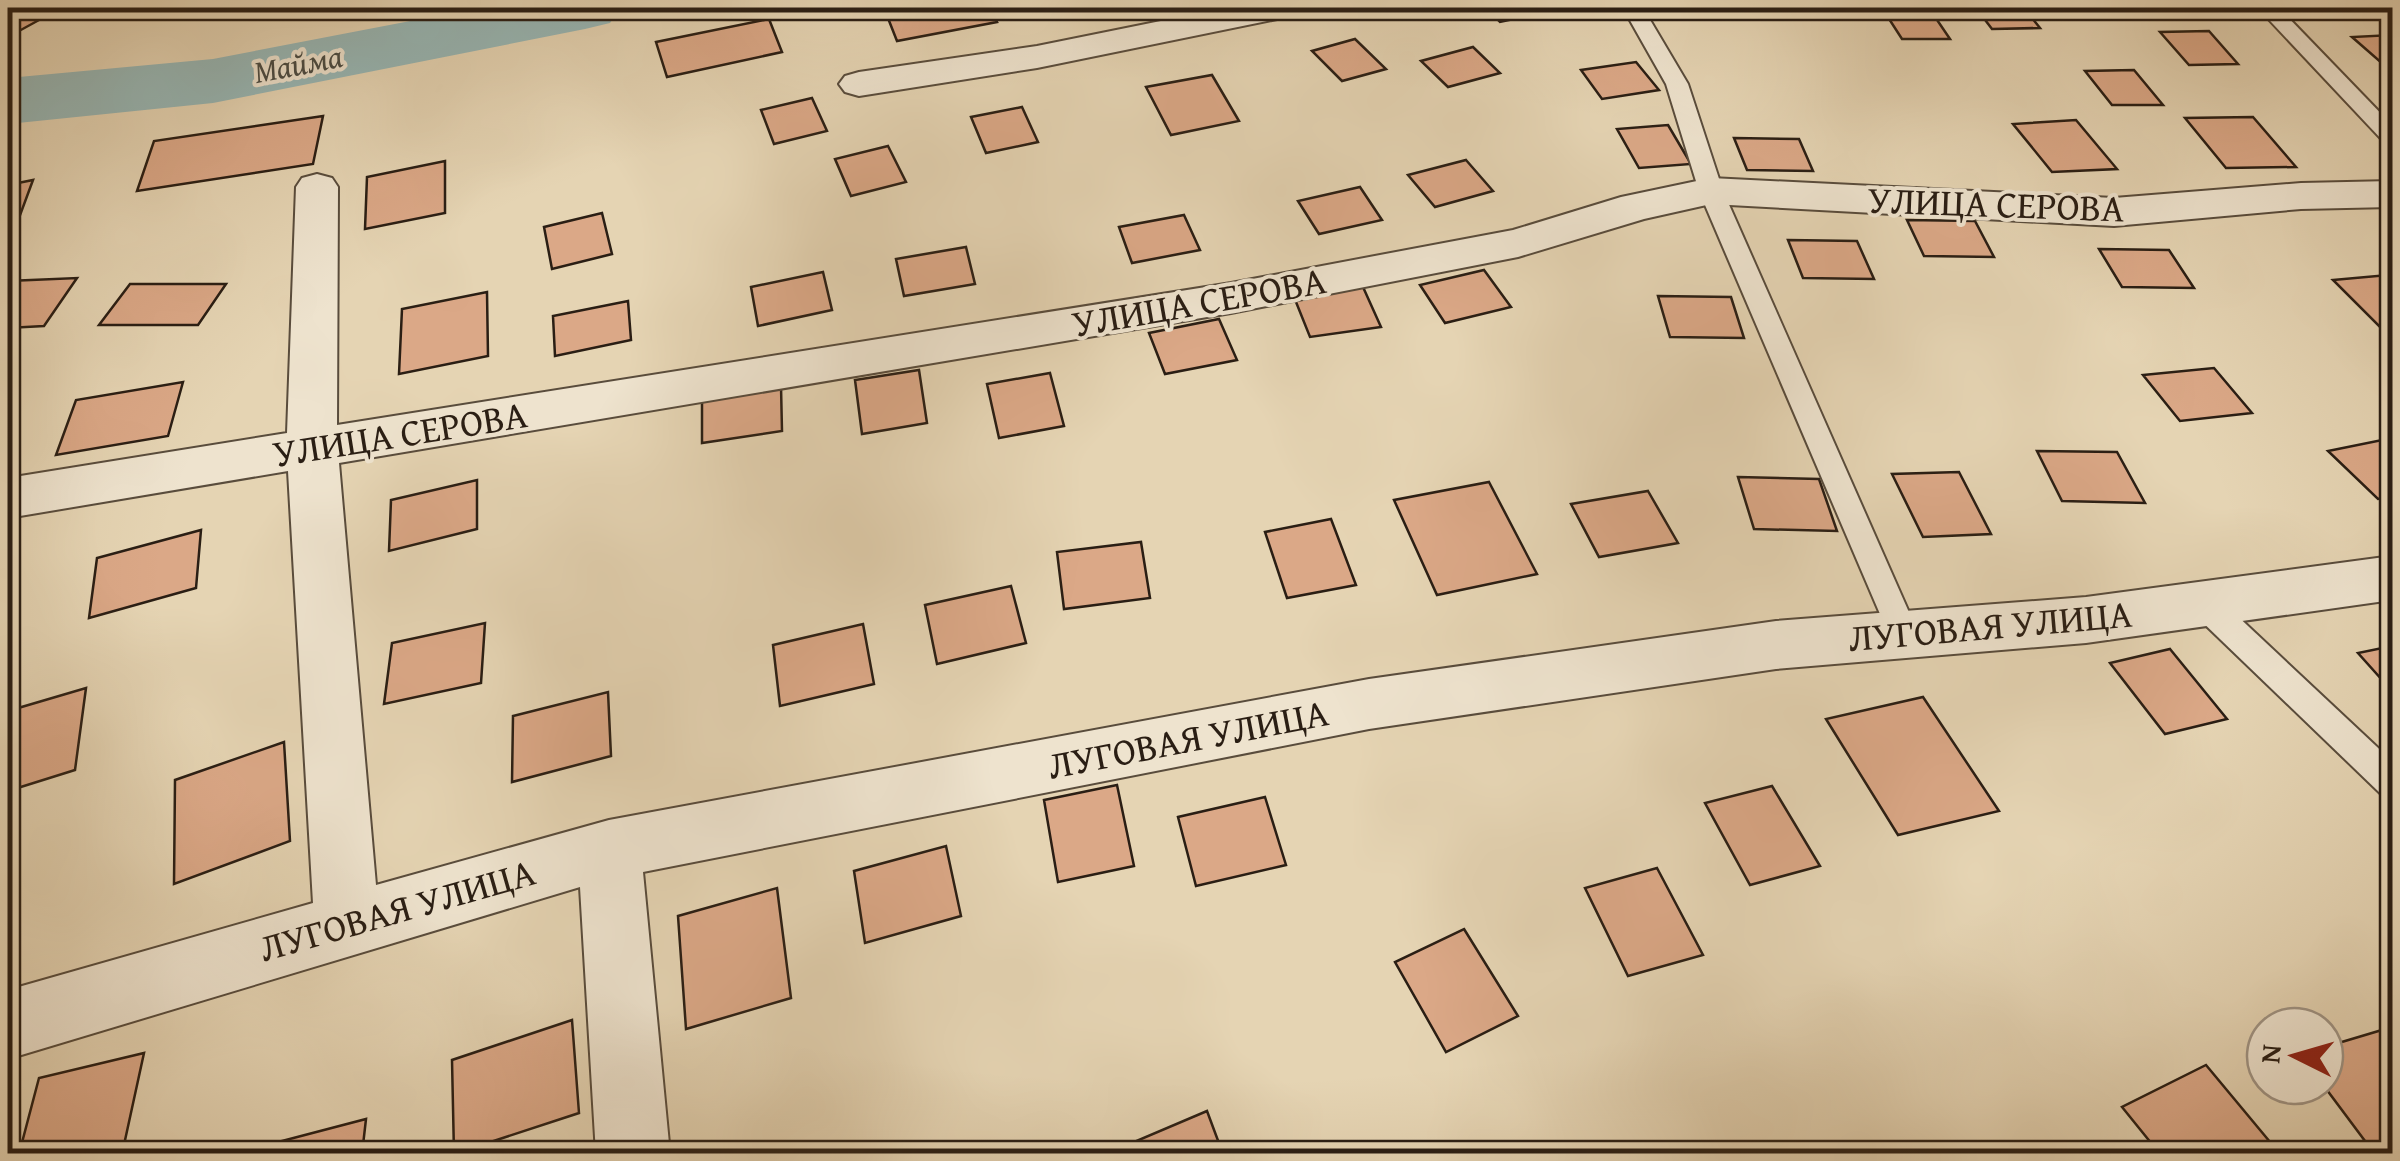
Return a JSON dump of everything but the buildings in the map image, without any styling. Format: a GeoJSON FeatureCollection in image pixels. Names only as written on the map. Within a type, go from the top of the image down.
{"type":"FeatureCollection","features":[{"type":"Feature","properties":{"kind":"street"},"geometry":{"type":"LineString","coordinates":[[859,84],[1037,57],[1277,8]]}},
{"type":"Feature","properties":{"kind":"street"},"geometry":{"type":"LineString","coordinates":[[317,187],[312,448],[347,925]]}},
{"type":"Feature","properties":{"kind":"street","name":"УЛИЦА СЕРОВА"},"geometry":{"type":"LineString","coordinates":[[8,498],[1231,298],[1518,243],[1636,207],[1711,190],[2114,212],[2301,196],[2392,194]]}},
{"type":"Feature","properties":{"kind":"street","name":"ЛУГОВАЯ УЛИЦА"},"geometry":{"type":"LineString","coordinates":[[8,1024],[609,849],[1369,704],[1776,645],[2204,606],[2392,578]]}},
{"type":"Feature","properties":{"kind":"street"},"geometry":{"type":"LineString","coordinates":[[609,849],[633,1154]]}},
{"type":"Feature","properties":{"kind":"lane"},"geometry":{"type":"LineString","coordinates":[[1632,8],[1677,84],[1711,190],[1904,635]]}},
{"type":"Feature","properties":{"kind":"lane"},"geometry":{"type":"LineString","coordinates":[[2268,8],[2392,137]]}},
{"type":"Feature","properties":{"kind":"lane"},"geometry":{"type":"LineString","coordinates":[[2204,606],[2392,782]]}},
{"type":"Feature","properties":{"kind":"waterway","name":"Майма"},"geometry":{"type":"LineString","coordinates":[[8,101],[213,81],[585,8]]}}]}
